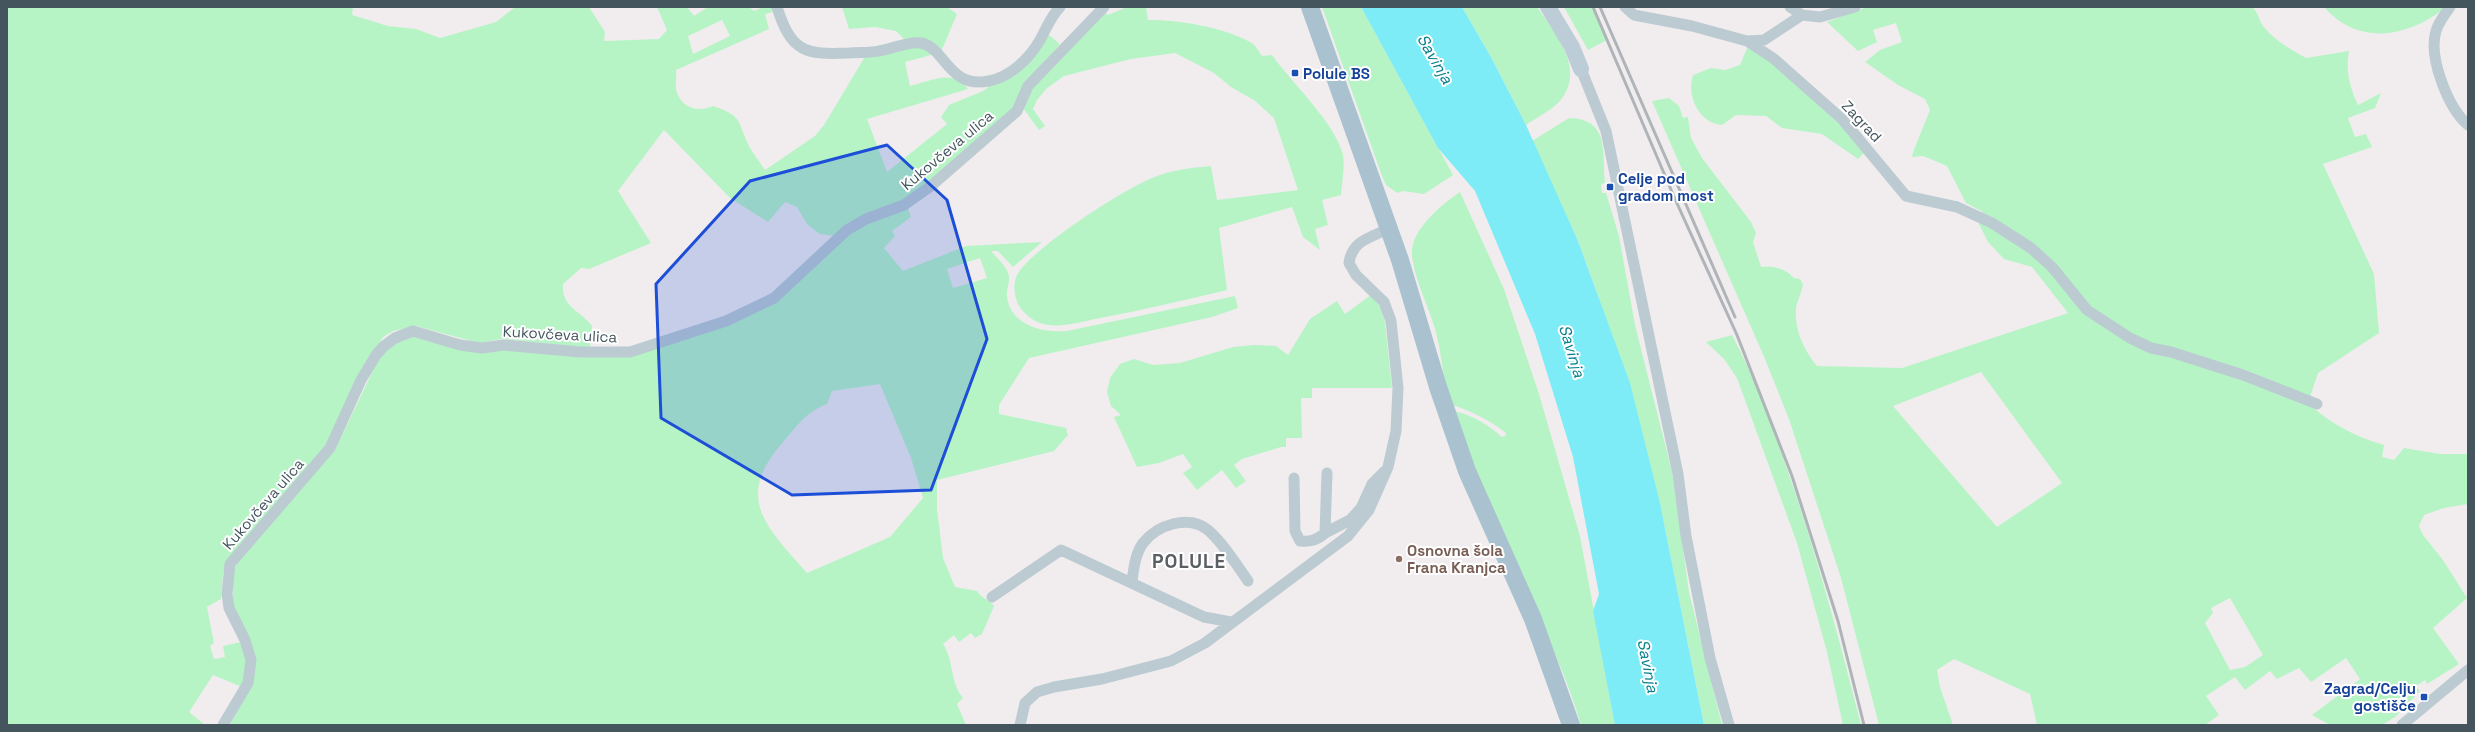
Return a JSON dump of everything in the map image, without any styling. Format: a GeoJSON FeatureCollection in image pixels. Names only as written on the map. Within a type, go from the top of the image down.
{"type":"FeatureCollection","features":[{"type":"Feature","properties":{"kind":"main road"},"geometry":{"type":"LineString","coordinates":[[1310,7],[1400,260],[1438,387],[1466,471],[1532,619],[1571,725]]}},
{"type":"Feature","properties":{"kind":"street"},"geometry":{"type":"LineString","coordinates":[[777,7],[786,29],[794,41],[804,50],[823,55],[878,52],[919,43],[929,45],[936,51],[950,71],[959,76],[988,81],[1009,74],[1024,60],[1039,42],[1055,12],[1060,7]]}},
{"type":"Feature","properties":{"kind":"street","name":"Kukovčeva ulica"},"geometry":{"type":"LineString","coordinates":[[223,725],[248,683],[250,660],[245,640],[229,608],[227,594],[230,564],[330,448],[361,380],[376,355],[384,346],[395,338],[413,331],[460,345],[482,348],[504,345],[580,352],[630,352],[726,321],[774,298],[802,274],[827,247],[855,224],[904,205],[932,186],[1017,111],[1028,86],[1104,7]]}},
{"type":"Feature","properties":{"kind":"street"},"geometry":{"type":"LineString","coordinates":[[1548,7],[1572,47],[1606,131],[1678,474],[1686,536],[1710,658],[1729,725]]}},
{"type":"Feature","properties":{"kind":"street","name":"Zagrad"},"geometry":{"type":"LineString","coordinates":[[1625,7],[1634,15],[1692,26],[1747,41],[1773,58],[1842,119],[1906,196],[1957,207],[1992,224],[2031,248],[2052,267],[2086,310],[2130,338],[2151,348],[2171,352],[2243,375],[2317,404]]}},
{"type":"Feature","properties":{"kind":"street"},"geometry":{"type":"LineString","coordinates":[[1790,7],[1802,15],[1826,16],[1855,7]]}},
{"type":"Feature","properties":{"kind":"street"},"geometry":{"type":"LineString","coordinates":[[2450,7],[2436,31],[2437,66],[2450,99],[2468,125]]}},
{"type":"Feature","properties":{"kind":"street","name":"Zagrad"},"geometry":{"type":"LineString","coordinates":[[1747,41],[1764,40],[1802,15]]}},
{"type":"Feature","properties":{"kind":"street"},"geometry":{"type":"LineString","coordinates":[[1020,725],[1025,703],[1037,692],[1054,687],[1102,680],[1170,661],[1205,643],[1231,622],[1348,536],[1369,510],[1388,467],[1398,411],[1398,388],[1391,321],[1384,302],[1356,275],[1349,263],[1351,251],[1358,244],[1388,229]]}},
{"type":"Feature","properties":{"kind":"street"},"geometry":{"type":"LineString","coordinates":[[1294,478],[1295,531],[1300,541],[1307,542],[1317,539],[1325,533],[1350,520],[1361,508],[1372,484],[1388,467]]}},
{"type":"Feature","properties":{"kind":"street"},"geometry":{"type":"LineString","coordinates":[[1325,533],[1327,473]]}},
{"type":"Feature","properties":{"kind":"street"},"geometry":{"type":"LineString","coordinates":[[1132,581],[1136,558],[1143,544],[1153,533],[1172,524],[1190,521],[1208,529],[1248,581]]}},
{"type":"Feature","properties":{"kind":"street"},"geometry":{"type":"LineString","coordinates":[[992,597],[1061,550],[1132,581],[1204,617],[1231,622]]}},
{"type":"Feature","properties":{"kind":"street"},"geometry":{"type":"LineString","coordinates":[[2402,725],[2468,670]]}},
{"type":"Feature","properties":{"kind":"highlighted area"},"geometry":{"type":"Polygon","coordinates":[[[887,145],[947,200],[987,339],[931,490],[792,495],[661,418],[656,284],[750,181],[887,145]]]}},
{"type":"Feature","properties":{"kind":"green space"},"geometry":{"type":"Polygon","coordinates":[[[7,7],[353,7],[352,15],[388,26],[416,29],[440,38],[496,22],[515,7],[589,7],[605,32],[604,41],[659,39],[667,30],[657,7],[687,7],[694,16],[708,7],[749,7],[754,11],[763,7],[775,7],[776,11],[765,14],[769,29],[676,70],[676,89],[681,101],[696,109],[713,106],[734,116],[738,120],[751,149],[765,170],[815,136],[824,125],[866,55],[918,46],[935,54],[905,62],[910,86],[933,79],[949,78],[956,79],[968,89],[867,119],[887,172],[947,124],[941,117],[949,105],[983,91],[1037,52],[1049,35],[1060,44],[1025,86],[1013,110],[962,155],[899,204],[835,236],[820,234],[807,224],[797,207],[785,202],[768,222],[730,198],[664,130],[618,191],[651,243],[589,269],[581,268],[563,284],[563,292],[568,303],[592,326],[590,348],[502,339],[479,343],[416,326],[393,331],[383,337],[358,378],[323,452],[228,559],[223,573],[221,599],[207,607],[214,643],[210,646],[214,659],[225,657],[223,646],[241,642],[248,661],[242,687],[213,675],[189,712],[205,725],[7,725],[7,7]],[[722,20],[688,36],[693,54],[730,36],[722,20]]]}},
{"type":"Feature","properties":{"kind":"green space"},"geometry":{"type":"Polygon","coordinates":[[[842,7],[947,7],[957,14],[941,52],[907,42],[896,31],[875,27],[849,29],[842,7]]]}},
{"type":"Feature","properties":{"kind":"green space"},"geometry":{"type":"Polygon","coordinates":[[[1127,7],[1146,7],[1148,20],[1187,23],[1227,32],[1252,43],[1262,56],[1272,55],[1332,130],[1339,143],[1344,160],[1341,195],[1322,200],[1328,225],[1315,229],[1320,250],[1303,237],[1292,207],[1219,228],[1227,290],[1075,323],[1055,325],[1040,323],[1024,312],[1018,304],[1014,288],[1015,280],[1019,272],[1042,248],[1060,234],[1101,206],[1138,184],[1173,171],[1211,166],[1217,200],[1298,190],[1274,118],[1254,100],[1231,87],[1214,73],[1175,53],[1131,59],[1064,76],[1046,89],[1037,100],[1033,109],[1045,126],[1039,130],[1023,108],[1033,86],[1105,13],[1108,15],[1127,7]]]}},
{"type":"Feature","properties":{"kind":"green space"},"geometry":{"type":"Polygon","coordinates":[[[1322,7],[1361,7],[1453,175],[1424,194],[1403,191],[1397,193],[1386,185],[1322,7]]]}},
{"type":"Feature","properties":{"kind":"green space"},"geometry":{"type":"Polygon","coordinates":[[[1462,7],[1537,7],[1560,41],[1566,53],[1569,65],[1570,78],[1567,90],[1559,102],[1526,125],[1492,59],[1462,7]]]}},
{"type":"Feature","properties":{"kind":"green space"},"geometry":{"type":"Polygon","coordinates":[[[1564,7],[1592,7],[1607,40],[1588,50],[1564,7]]]}},
{"type":"Feature","properties":{"kind":"green space"},"geometry":{"type":"Polygon","coordinates":[[[1867,7],[2252,7],[2263,26],[2273,36],[2306,58],[2349,51],[2349,78],[2358,105],[2381,93],[2375,108],[2348,118],[2355,137],[2366,134],[2372,147],[2323,164],[2374,274],[2379,333],[2318,373],[2308,403],[2325,417],[2343,428],[2363,438],[2384,445],[2382,457],[2394,460],[2404,448],[2440,454],[2468,454],[2468,504],[2444,508],[2424,515],[2419,526],[2423,535],[2443,560],[2467,598],[2433,628],[2459,664],[2427,684],[2425,680],[2416,686],[2420,691],[2395,717],[2382,725],[2330,725],[2312,715],[2360,679],[2346,658],[2311,682],[2299,668],[2277,679],[2270,671],[2245,690],[2235,677],[2206,696],[2219,715],[2205,725],[2037,725],[2030,694],[1954,659],[1937,670],[1940,687],[1953,725],[1879,725],[1841,578],[1789,419],[1765,359],[1652,101],[1669,98],[1679,106],[1683,118],[1688,117],[1691,138],[1702,158],[1751,222],[1756,233],[1753,242],[1761,267],[1779,268],[1794,278],[1800,279],[1803,284],[1796,308],[1798,332],[1804,346],[1817,366],[1902,368],[2068,313],[2032,267],[2004,259],[1988,242],[1979,224],[1983,212],[1966,203],[1947,166],[1923,156],[1912,157],[1930,110],[1925,99],[1898,85],[1865,62],[1880,50],[1902,42],[1896,23],[1873,30],[1877,42],[1858,51],[1827,22],[1867,7]],[[1981,372],[1893,406],[1997,527],[2062,483],[1981,372]],[[2230,598],[2211,608],[2213,613],[2205,623],[2230,670],[2245,667],[2263,655],[2230,598]]]}},
{"type":"Feature","properties":{"kind":"green space"},"geometry":{"type":"Polygon","coordinates":[[[2324,7],[2446,7],[2432,17],[2416,25],[2400,31],[2384,33],[2368,32],[2353,28],[2338,20],[2324,7]]]}},
{"type":"Feature","properties":{"kind":"green space"},"geometry":{"type":"Polygon","coordinates":[[[1748,46],[1781,68],[1797,81],[1826,108],[1865,152],[1858,159],[1822,134],[1782,128],[1766,116],[1736,115],[1722,125],[1714,123],[1701,114],[1696,107],[1691,91],[1693,75],[1711,68],[1725,70],[1740,65],[1748,46]]]}},
{"type":"Feature","properties":{"kind":"green space"},"geometry":{"type":"Polygon","coordinates":[[[1569,118],[1582,120],[1592,124],[1598,131],[1601,139],[1605,183],[1601,184],[1602,193],[1606,193],[1619,236],[1635,325],[1672,472],[1689,592],[1722,725],[1704,725],[1660,503],[1598,295],[1578,241],[1532,141],[1569,118]]]}},
{"type":"Feature","properties":{"kind":"green space"},"geometry":{"type":"Polygon","coordinates":[[[1460,192],[1504,289],[1539,394],[1580,536],[1615,725],[1581,725],[1558,661],[1495,521],[1452,411],[1465,414],[1478,420],[1502,437],[1505,436],[1506,433],[1479,416],[1449,404],[1437,338],[1416,275],[1412,256],[1412,247],[1421,228],[1428,219],[1460,192]]]}},
{"type":"Feature","properties":{"kind":"green space"},"geometry":{"type":"Polygon","coordinates":[[[908,208],[911,217],[892,231],[895,236],[884,248],[903,271],[966,246],[1042,242],[1013,267],[998,251],[991,251],[1008,272],[1009,278],[1007,297],[1010,307],[1015,315],[1021,321],[1030,326],[1048,331],[1067,331],[1235,296],[1238,308],[1212,317],[1029,358],[999,405],[999,414],[1066,428],[1068,435],[1054,451],[937,480],[937,509],[943,558],[955,587],[977,591],[994,606],[982,634],[975,638],[971,633],[959,642],[954,635],[943,644],[949,657],[956,685],[963,698],[957,704],[966,725],[230,725],[253,682],[233,606],[233,571],[246,550],[335,450],[379,358],[393,344],[411,335],[504,348],[609,357],[752,311],[858,228],[908,208]],[[980,258],[947,269],[953,288],[987,278],[980,258]],[[880,384],[832,391],[827,404],[808,415],[798,424],[784,441],[769,461],[760,479],[758,495],[761,511],[768,526],[807,573],[890,537],[923,498],[911,458],[880,384]]]}},
{"type":"Feature","properties":{"kind":"green space"},"geometry":{"type":"Polygon","coordinates":[[[1371,295],[1381,308],[1385,323],[1392,388],[1312,388],[1312,398],[1301,398],[1302,438],[1286,438],[1286,447],[1281,447],[1242,459],[1234,465],[1246,481],[1236,488],[1222,470],[1197,490],[1183,473],[1192,467],[1183,454],[1159,463],[1137,467],[1114,417],[1121,415],[1111,406],[1107,392],[1110,378],[1120,364],[1134,359],[1153,365],[1180,363],[1233,347],[1255,345],[1276,346],[1288,355],[1310,319],[1337,301],[1345,314],[1371,295]]]}},
{"type":"Feature","properties":{"kind":"green space"},"geometry":{"type":"Polygon","coordinates":[[[1732,335],[1750,372],[1794,489],[1830,607],[1861,725],[1843,725],[1827,652],[1797,543],[1737,378],[1724,359],[1706,342],[1732,335]]]}},
{"type":"Feature","properties":{"kind":"water","name":"Savinja"},"geometry":{"type":"Polygon","coordinates":[[[1361,7],[1462,7],[1492,59],[1526,125],[1578,241],[1630,383],[1660,503],[1704,725],[1615,725],[1593,611],[1599,594],[1573,457],[1535,334],[1475,191],[1438,148],[1361,7]]]}},
{"type":"Feature","properties":{"kind":"railway"},"geometry":{"type":"LineString","coordinates":[[1593,7],[1675,199],[1737,335],[1792,476],[1838,621],[1864,725]]}},
{"type":"Feature","properties":{"kind":"railway"},"geometry":{"type":"LineString","coordinates":[[1600,7],[1735,317]]}},
{"type":"Feature","properties":{"kind":"place","name":"Polule BS"},"geometry":{"type":"Point","coordinates":[1295,73]}},
{"type":"Feature","properties":{"kind":"place","name":"Celje pod gradom most"},"geometry":{"type":"Point","coordinates":[1610,187]}},
{"type":"Feature","properties":{"kind":"place","name":"Osnovna šola Frana Kranjca"},"geometry":{"type":"Point","coordinates":[1399,559]}},
{"type":"Feature","properties":{"kind":"place","name":"Zagrad/Celju gostišče"},"geometry":{"type":"Point","coordinates":[2424,697]}},
{"type":"Feature","properties":{"kind":"district","name":"POLULE"},"geometry":{"type":"Point","coordinates":[1189,561]}}]}
